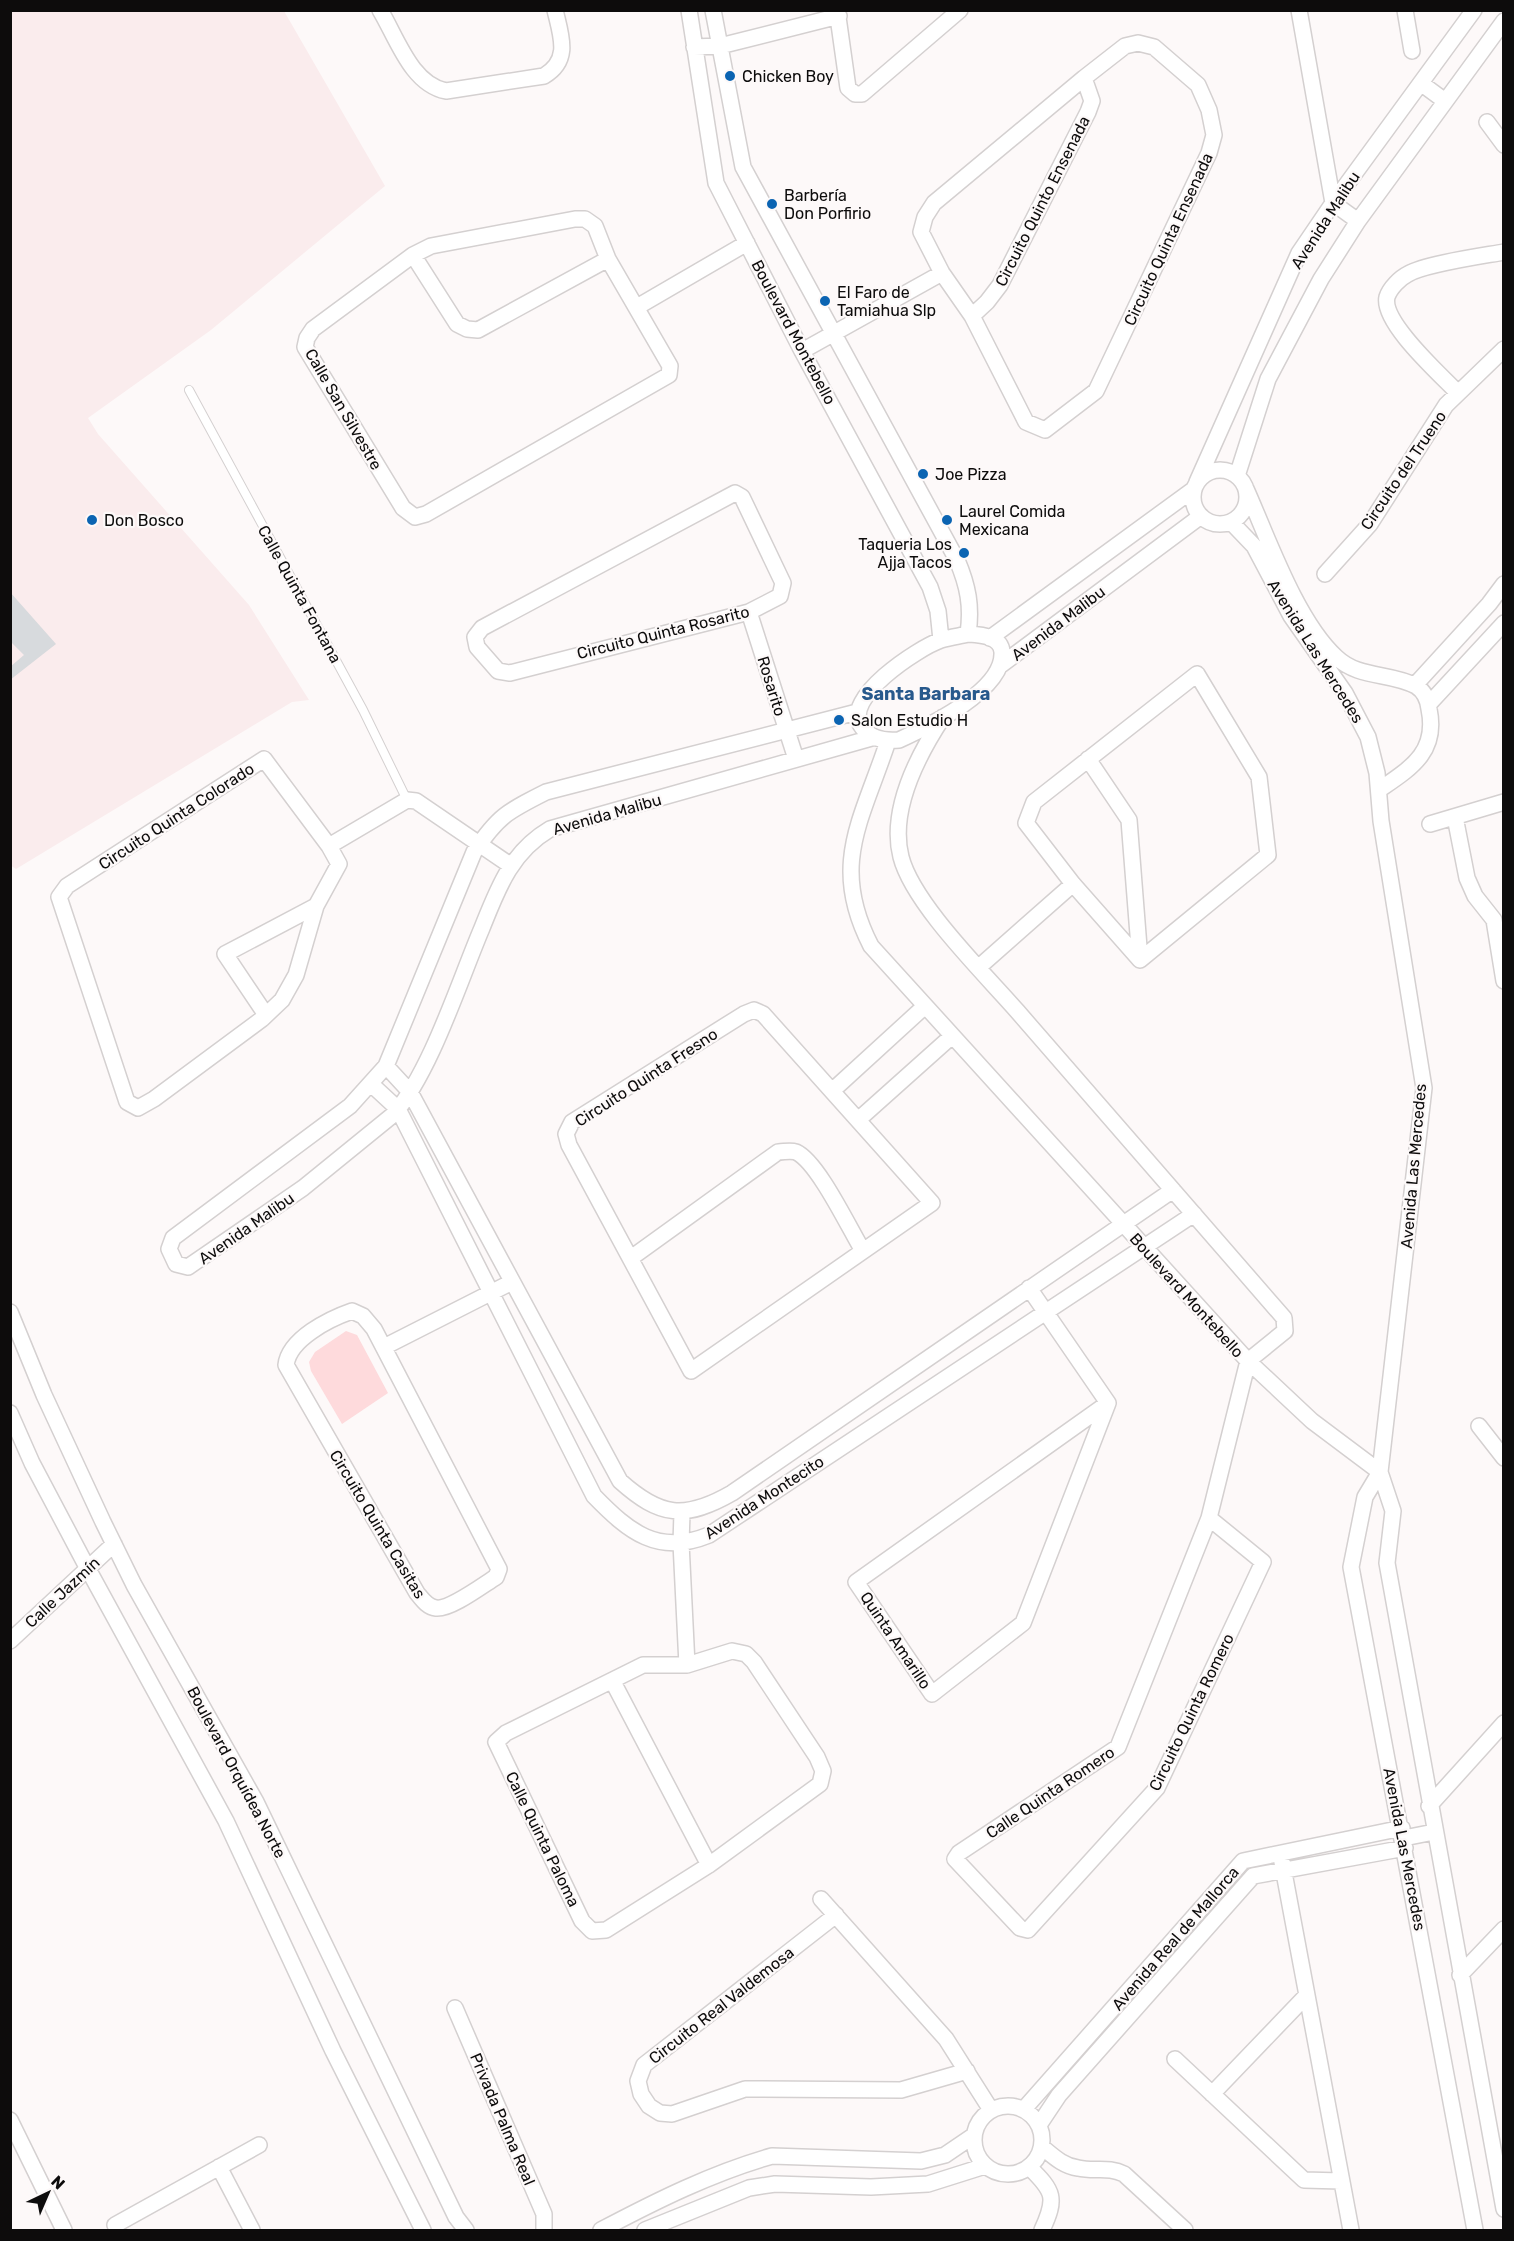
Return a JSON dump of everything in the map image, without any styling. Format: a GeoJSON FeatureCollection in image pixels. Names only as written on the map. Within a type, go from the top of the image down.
{"type":"FeatureCollection","features":[{"type":"Feature","properties":{"kind":"street"},"geometry":{"type":"LineString","coordinates":[[381,10],[417,75],[438,89],[454,91],[544,76],[552,72],[563,52],[555,10]]}},
{"type":"Feature","properties":{"kind":"street","name":"Boulevard Montebello"},"geometry":{"type":"LineString","coordinates":[[689,10],[716,183],[802,351],[930,587],[938,611],[941,640]]}},
{"type":"Feature","properties":{"kind":"street","name":"Boulevard Montebello"},"geometry":{"type":"LineString","coordinates":[[713,10],[743,167],[957,560],[969,589],[971,609],[968,634]]}},
{"type":"Feature","properties":{"kind":"street"},"geometry":{"type":"LineString","coordinates":[[694,47],[720,46],[838,13],[848,88],[855,94],[862,94],[960,10]]}},
{"type":"Feature","properties":{"kind":"street"},"geometry":{"type":"LineString","coordinates":[[1299,10],[1333,202],[1358,221]]}},
{"type":"Feature","properties":{"kind":"street"},"geometry":{"type":"LineString","coordinates":[[1405,10],[1412,51]]}},
{"type":"Feature","properties":{"kind":"street","name":"Avenida Malibu"},"geometry":{"type":"LineString","coordinates":[[990,638],[1196,486],[1299,253],[1333,202],[1422,84],[1474,10]]}},
{"type":"Feature","properties":{"kind":"street","name":"Avenida Malibu"},"geometry":{"type":"LineString","coordinates":[[1242,482],[1268,379],[1321,279],[1358,221],[1503,21]]}},
{"type":"Feature","properties":{"kind":"street","name":"Circuito Quinta Ensenada"},"geometry":{"type":"LineString","coordinates":[[1138,43],[1154,47],[1198,85],[1209,110],[1214,135],[1209,153],[1096,391],[1045,430],[1026,422],[972,316],[942,273],[921,232],[925,217],[934,203],[1084,78],[1125,46],[1138,43]]}},
{"type":"Feature","properties":{"kind":"street","name":"Circuito Quinto Ensenada"},"geometry":{"type":"LineString","coordinates":[[972,316],[1000,285],[1089,112],[1092,101],[1084,78]]}},
{"type":"Feature","properties":{"kind":"street"},"geometry":{"type":"LineString","coordinates":[[1422,84],[1445,101]]}},
{"type":"Feature","properties":{"kind":"street"},"geometry":{"type":"LineString","coordinates":[[1487,122],[1503,145]]}},
{"type":"Feature","properties":{"kind":"street","name":"Calle San Silvestre"},"geometry":{"type":"LineString","coordinates":[[585,219],[595,226],[608,259],[670,366],[669,375],[426,514],[415,517],[404,508],[305,347],[307,338],[313,329],[413,255],[431,246],[585,219]]}},
{"type":"Feature","properties":{"kind":"street"},"geometry":{"type":"LineString","coordinates":[[637,308],[747,243]]}},
{"type":"Feature","properties":{"kind":"street"},"geometry":{"type":"LineString","coordinates":[[1457,392],[1395,325],[1388,310],[1387,298],[1396,283],[1410,273],[1503,252]]}},
{"type":"Feature","properties":{"kind":"street"},"geometry":{"type":"LineString","coordinates":[[413,255],[457,324],[467,330],[478,330],[608,259]]}},
{"type":"Feature","properties":{"kind":"street"},"geometry":{"type":"LineString","coordinates":[[802,351],[942,273]]}},
{"type":"Feature","properties":{"kind":"street","name":"Circuito del Trueno"},"geometry":{"type":"LineString","coordinates":[[1325,574],[1370,524],[1432,424],[1457,392],[1503,349]]}},
{"type":"Feature","properties":{"kind":"street"},"geometry":{"type":"LineString","coordinates":[[1216,470],[1242,482],[1246,504],[1241,515],[1231,522],[1216,523],[1201,516],[1194,503],[1196,486],[1208,472],[1216,470]]}},
{"type":"Feature","properties":{"kind":"street","name":"Avenida Las Mercedes"},"geometry":{"type":"LineString","coordinates":[[1242,482],[1293,596],[1335,656],[1358,671],[1415,685]]}},
{"type":"Feature","properties":{"kind":"street","name":"Circuito Quinta Rosarito"},"geometry":{"type":"LineString","coordinates":[[735,494],[742,497],[783,582],[780,596],[749,612],[510,673],[498,671],[477,647],[475,637],[482,628],[735,494]]}},
{"type":"Feature","properties":{"kind":"street","name":"Avenida Malibu"},"geometry":{"type":"LineString","coordinates":[[857,712],[546,792],[505,814],[491,825],[479,844],[386,1066],[350,1106],[172,1238],[169,1249],[176,1264],[188,1267],[303,1188],[398,1109],[410,1092],[510,865],[532,840],[550,829],[796,759],[882,739],[899,740],[943,717],[972,697],[1001,665],[1201,516]]}},
{"type":"Feature","properties":{"kind":"street","name":"Avenida Las Mercedes"},"geometry":{"type":"LineString","coordinates":[[1231,522],[1254,546],[1291,616],[1345,693],[1368,737],[1379,790],[1381,821],[1424,1088],[1380,1472],[1365,1497],[1351,1567],[1404,1838],[1475,2230]]}},
{"type":"Feature","properties":{"kind":"street"},"geometry":{"type":"LineString","coordinates":[[1379,790],[1414,766],[1423,753],[1431,729],[1428,704],[1422,691],[1415,685],[1468,628],[1503,584]]}},
{"type":"Feature","properties":{"kind":"street","name":"Rosarito"},"geometry":{"type":"LineString","coordinates":[[749,612],[796,759]]}},
{"type":"Feature","properties":{"kind":"street"},"geometry":{"type":"LineString","coordinates":[[1428,704],[1503,623]]}},
{"type":"Feature","properties":{"kind":"street"},"geometry":{"type":"LineString","coordinates":[[882,739],[867,734],[858,722],[857,712],[864,698],[891,671],[941,640],[968,634],[997,640],[1002,649],[1001,665]]}},
{"type":"Feature","properties":{"kind":"street"},"geometry":{"type":"LineString","coordinates":[[1345,693],[1358,671]]}},
{"type":"Feature","properties":{"kind":"street"},"geometry":{"type":"LineString","coordinates":[[1197,674],[1259,777],[1268,855],[1140,960],[1073,884],[1026,823],[1034,802],[1197,674]]}},
{"type":"Feature","properties":{"kind":"street","name":"Boulevard Montebello"},"geometry":{"type":"LineString","coordinates":[[882,739],[853,842],[850,892],[858,920],[871,946],[1248,1361],[1285,1331],[1284,1318],[979,967],[908,880],[900,855],[905,791],[921,750],[943,717]]}},
{"type":"Feature","properties":{"kind":"street","name":"Circuito Quinta Colorado"},"geometry":{"type":"LineString","coordinates":[[264,759],[329,846],[339,864],[316,906],[296,975],[282,1000],[266,1015],[154,1099],[138,1108],[127,1102],[59,897],[67,885],[264,759]]}},
{"type":"Feature","properties":{"kind":"street"},"geometry":{"type":"LineString","coordinates":[[1088,759],[1129,820],[1140,960]]}},
{"type":"Feature","properties":{"kind":"street"},"geometry":{"type":"LineString","coordinates":[[329,846],[407,800],[416,801],[510,865]]}},
{"type":"Feature","properties":{"kind":"street"},"geometry":{"type":"LineString","coordinates":[[1430,824],[1503,802]]}},
{"type":"Feature","properties":{"kind":"street"},"geometry":{"type":"LineString","coordinates":[[1455,817],[1467,878],[1475,896],[1494,920],[1502,959],[1503,981]]}},
{"type":"Feature","properties":{"kind":"street"},"geometry":{"type":"LineString","coordinates":[[979,967],[1073,884]]}},
{"type":"Feature","properties":{"kind":"street"},"geometry":{"type":"LineString","coordinates":[[266,1015],[225,954],[316,906]]}},
{"type":"Feature","properties":{"kind":"street"},"geometry":{"type":"LineString","coordinates":[[832,1091],[925,1006]]}},
{"type":"Feature","properties":{"kind":"street","name":"Circuito Quinta Fresno"},"geometry":{"type":"LineString","coordinates":[[754,1010],[763,1014],[858,1120],[933,1203],[691,1371],[569,1145],[566,1134],[572,1122],[744,1014],[754,1010]]}},
{"type":"Feature","properties":{"kind":"street"},"geometry":{"type":"LineString","coordinates":[[858,1120],[952,1036]]}},
{"type":"Feature","properties":{"kind":"street","name":"Avenida Montecito"},"geometry":{"type":"LineString","coordinates":[[386,1066],[410,1092],[620,1481],[638,1498],[660,1508],[682,1513],[710,1506],[732,1493],[1173,1190]]}},
{"type":"Feature","properties":{"kind":"street","name":"Avenida Montecito"},"geometry":{"type":"LineString","coordinates":[[371,1084],[398,1109],[594,1496],[638,1534],[660,1543],[688,1543],[709,1535],[1194,1215]]}},
{"type":"Feature","properties":{"kind":"street"},"geometry":{"type":"LineString","coordinates":[[631,1258],[778,1152],[793,1150],[804,1156],[815,1169],[863,1251]]}},
{"type":"Feature","properties":{"kind":"street"},"geometry":{"type":"LineString","coordinates":[[384,1347],[512,1282]]}},
{"type":"Feature","properties":{"kind":"street"},"geometry":{"type":"LineString","coordinates":[[1029,1288],[1108,1403]]}},
{"type":"Feature","properties":{"kind":"street","name":"Circuito Quinta Casitas"},"geometry":{"type":"LineString","coordinates":[[352,1311],[363,1316],[384,1347],[499,1569],[496,1576],[451,1605],[437,1608],[425,1603],[417,1593],[286,1365],[287,1354],[298,1342],[339,1316],[352,1311]]}},
{"type":"Feature","properties":{"kind":"street","name":"Boulevard Orquídea Norte"},"geometry":{"type":"LineString","coordinates":[[10,1312],[44,1395],[114,1544],[256,1802],[456,2217],[466,2230]]}},
{"type":"Feature","properties":{"kind":"street"},"geometry":{"type":"LineString","coordinates":[[1248,1361],[1312,1421],[1380,1472]]}},
{"type":"Feature","properties":{"kind":"street","name":"Calle Quinta Romero"},"geometry":{"type":"LineString","coordinates":[[1028,1930],[1020,1928],[955,1859],[958,1853],[1118,1747],[1209,1518],[1248,1361]]}},
{"type":"Feature","properties":{"kind":"street","name":"Quinta Amarillo"},"geometry":{"type":"LineString","coordinates":[[1108,1403],[1023,1623],[932,1694],[856,1582],[1108,1403]]}},
{"type":"Feature","properties":{"kind":"street","name":"Boulevard Orquídea Norte"},"geometry":{"type":"LineString","coordinates":[[10,1413],[32,1463],[88,1569],[226,1821],[333,2051],[423,2230]]}},
{"type":"Feature","properties":{"kind":"street"},"geometry":{"type":"LineString","coordinates":[[1479,1426],[1503,1458]]}},
{"type":"Feature","properties":{"kind":"street","name":"Avenida Las Mercedes"},"geometry":{"type":"LineString","coordinates":[[1380,1472],[1393,1511],[1387,1563],[1460,1975],[1499,2156],[1503,2209]]}},
{"type":"Feature","properties":{"kind":"street"},"geometry":{"type":"LineString","coordinates":[[682,1513],[681,1543],[687,1665]]}},
{"type":"Feature","properties":{"kind":"street","name":"Circuito Quinta Romero"},"geometry":{"type":"LineString","coordinates":[[1028,1930],[1157,1788],[1263,1562],[1209,1518]]}},
{"type":"Feature","properties":{"kind":"street","name":"Calle Jazmín"},"geometry":{"type":"LineString","coordinates":[[10,1641],[114,1544]]}},
{"type":"Feature","properties":{"kind":"street","name":"Calle Quinta Paloma"},"geometry":{"type":"LineString","coordinates":[[732,1650],[746,1654],[817,1757],[823,1771],[820,1784],[709,1865],[606,1930],[592,1931],[582,1921],[496,1742],[506,1733],[613,1682],[643,1665],[687,1665],[732,1650]]}},
{"type":"Feature","properties":{"kind":"street"},"geometry":{"type":"LineString","coordinates":[[613,1682],[709,1865]]}},
{"type":"Feature","properties":{"kind":"street"},"geometry":{"type":"LineString","coordinates":[[1429,1806],[1503,1723]]}},
{"type":"Feature","properties":{"kind":"street"},"geometry":{"type":"LineString","coordinates":[[1404,1838],[1434,1832]]}},
{"type":"Feature","properties":{"kind":"street","name":"Avenida Real de Mallorca"},"geometry":{"type":"LineString","coordinates":[[1024,2109],[1243,1861],[1280,1853],[1404,1838]]}},
{"type":"Feature","properties":{"kind":"street","name":"Avenida Real de Mallorca"},"geometry":{"type":"LineString","coordinates":[[1039,2125],[1059,2095],[1253,1876],[1404,1838]]}},
{"type":"Feature","properties":{"kind":"street"},"geometry":{"type":"LineString","coordinates":[[1280,1853],[1351,2230]]}},
{"type":"Feature","properties":{"kind":"street"},"geometry":{"type":"LineString","coordinates":[[821,1899],[946,2039],[991,2110]]}},
{"type":"Feature","properties":{"kind":"street","name":"Circuito Real Valdemosa"},"geometry":{"type":"LineString","coordinates":[[836,1915],[644,2065],[638,2081],[641,2094],[649,2106],[660,2113],[672,2114],[745,2089],[901,2090],[967,2071]]}},
{"type":"Feature","properties":{"kind":"street"},"geometry":{"type":"LineString","coordinates":[[1460,1975],[1503,1929]]}},
{"type":"Feature","properties":{"kind":"street"},"geometry":{"type":"LineString","coordinates":[[1212,2094],[1307,1995]]}},
{"type":"Feature","properties":{"kind":"street","name":"Privada Palma Real"},"geometry":{"type":"LineString","coordinates":[[455,2008],[544,2214],[544,2230]]}},
{"type":"Feature","properties":{"kind":"street"},"geometry":{"type":"LineString","coordinates":[[1175,2059],[1304,2180],[1341,2181]]}},
{"type":"Feature","properties":{"kind":"street"},"geometry":{"type":"LineString","coordinates":[[602,2230],[669,2195],[748,2163],[772,2157],[921,2160],[945,2155],[973,2136],[983,2116],[991,2110],[1013,2106],[1024,2109],[1039,2125],[1042,2147],[1029,2167],[1007,2175],[986,2166],[978,2158],[973,2136]]}},
{"type":"Feature","properties":{"kind":"street"},"geometry":{"type":"LineString","coordinates":[[10,2120],[64,2230]]}},
{"type":"Feature","properties":{"kind":"street"},"geometry":{"type":"LineString","coordinates":[[115,2225],[259,2145]]}},
{"type":"Feature","properties":{"kind":"street"},"geometry":{"type":"LineString","coordinates":[[1042,2147],[1063,2164],[1080,2169],[1112,2168],[1124,2174],[1185,2230]]}},
{"type":"Feature","properties":{"kind":"street"},"geometry":{"type":"LineString","coordinates":[[772,2157],[775,2184]]}},
{"type":"Feature","properties":{"kind":"street"},"geometry":{"type":"LineString","coordinates":[[645,2230],[749,2188],[775,2184],[872,2187],[928,2184],[986,2166]]}},
{"type":"Feature","properties":{"kind":"street"},"geometry":{"type":"LineString","coordinates":[[219,2167],[252,2230]]}},
{"type":"Feature","properties":{"kind":"street"},"geometry":{"type":"LineString","coordinates":[[1029,2167],[1048,2186],[1053,2203],[1042,2230]]}},
{"type":"Feature","properties":{"kind":"lane","name":"Calle Quinta Fontana"},"geometry":{"type":"LineString","coordinates":[[189,390],[363,710],[407,800]]}},
{"type":"Feature","properties":{"kind":"shaded area","name":"Don Bosco"},"geometry":{"type":"Polygon","coordinates":[[[10,11],[284,11],[385,186],[211,330],[88,418],[98,434],[249,605],[309,700],[292,702],[16,869],[10,865],[10,11]]]}},
{"type":"Feature","properties":{"kind":"shaded area"},"geometry":{"type":"Polygon","coordinates":[[[346,1331],[357,1335],[388,1393],[342,1424],[311,1371],[309,1362],[315,1352],[346,1331]]]}},
{"type":"Feature","properties":{"kind":"building"},"geometry":{"type":"Polygon","coordinates":[[[10,592],[56,644],[10,680],[10,667],[24,655],[10,641],[10,592]]]}},
{"type":"Feature","properties":{"kind":"place","name":"Chicken Boy"},"geometry":{"type":"Point","coordinates":[730,76]}},
{"type":"Feature","properties":{"kind":"place","name":"Barbería Don Porfirio"},"geometry":{"type":"Point","coordinates":[772,204]}},
{"type":"Feature","properties":{"kind":"place","name":"El Faro de Tamiahua Slp"},"geometry":{"type":"Point","coordinates":[825,301]}},
{"type":"Feature","properties":{"kind":"place","name":"Joe Pizza"},"geometry":{"type":"Point","coordinates":[923,474]}},
{"type":"Feature","properties":{"kind":"place","name":"Don Bosco"},"geometry":{"type":"Point","coordinates":[92,520]}},
{"type":"Feature","properties":{"kind":"place","name":"Laurel Comida Mexicana"},"geometry":{"type":"Point","coordinates":[947,520]}},
{"type":"Feature","properties":{"kind":"place","name":"Taqueria Los Ajja Tacos"},"geometry":{"type":"Point","coordinates":[964,553]}},
{"type":"Feature","properties":{"kind":"place","name":"Salon Estudio H"},"geometry":{"type":"Point","coordinates":[839,720]}},
{"type":"Feature","properties":{"kind":"district","name":"Santa Barbara"},"geometry":{"type":"Point","coordinates":[926,694]}}]}
